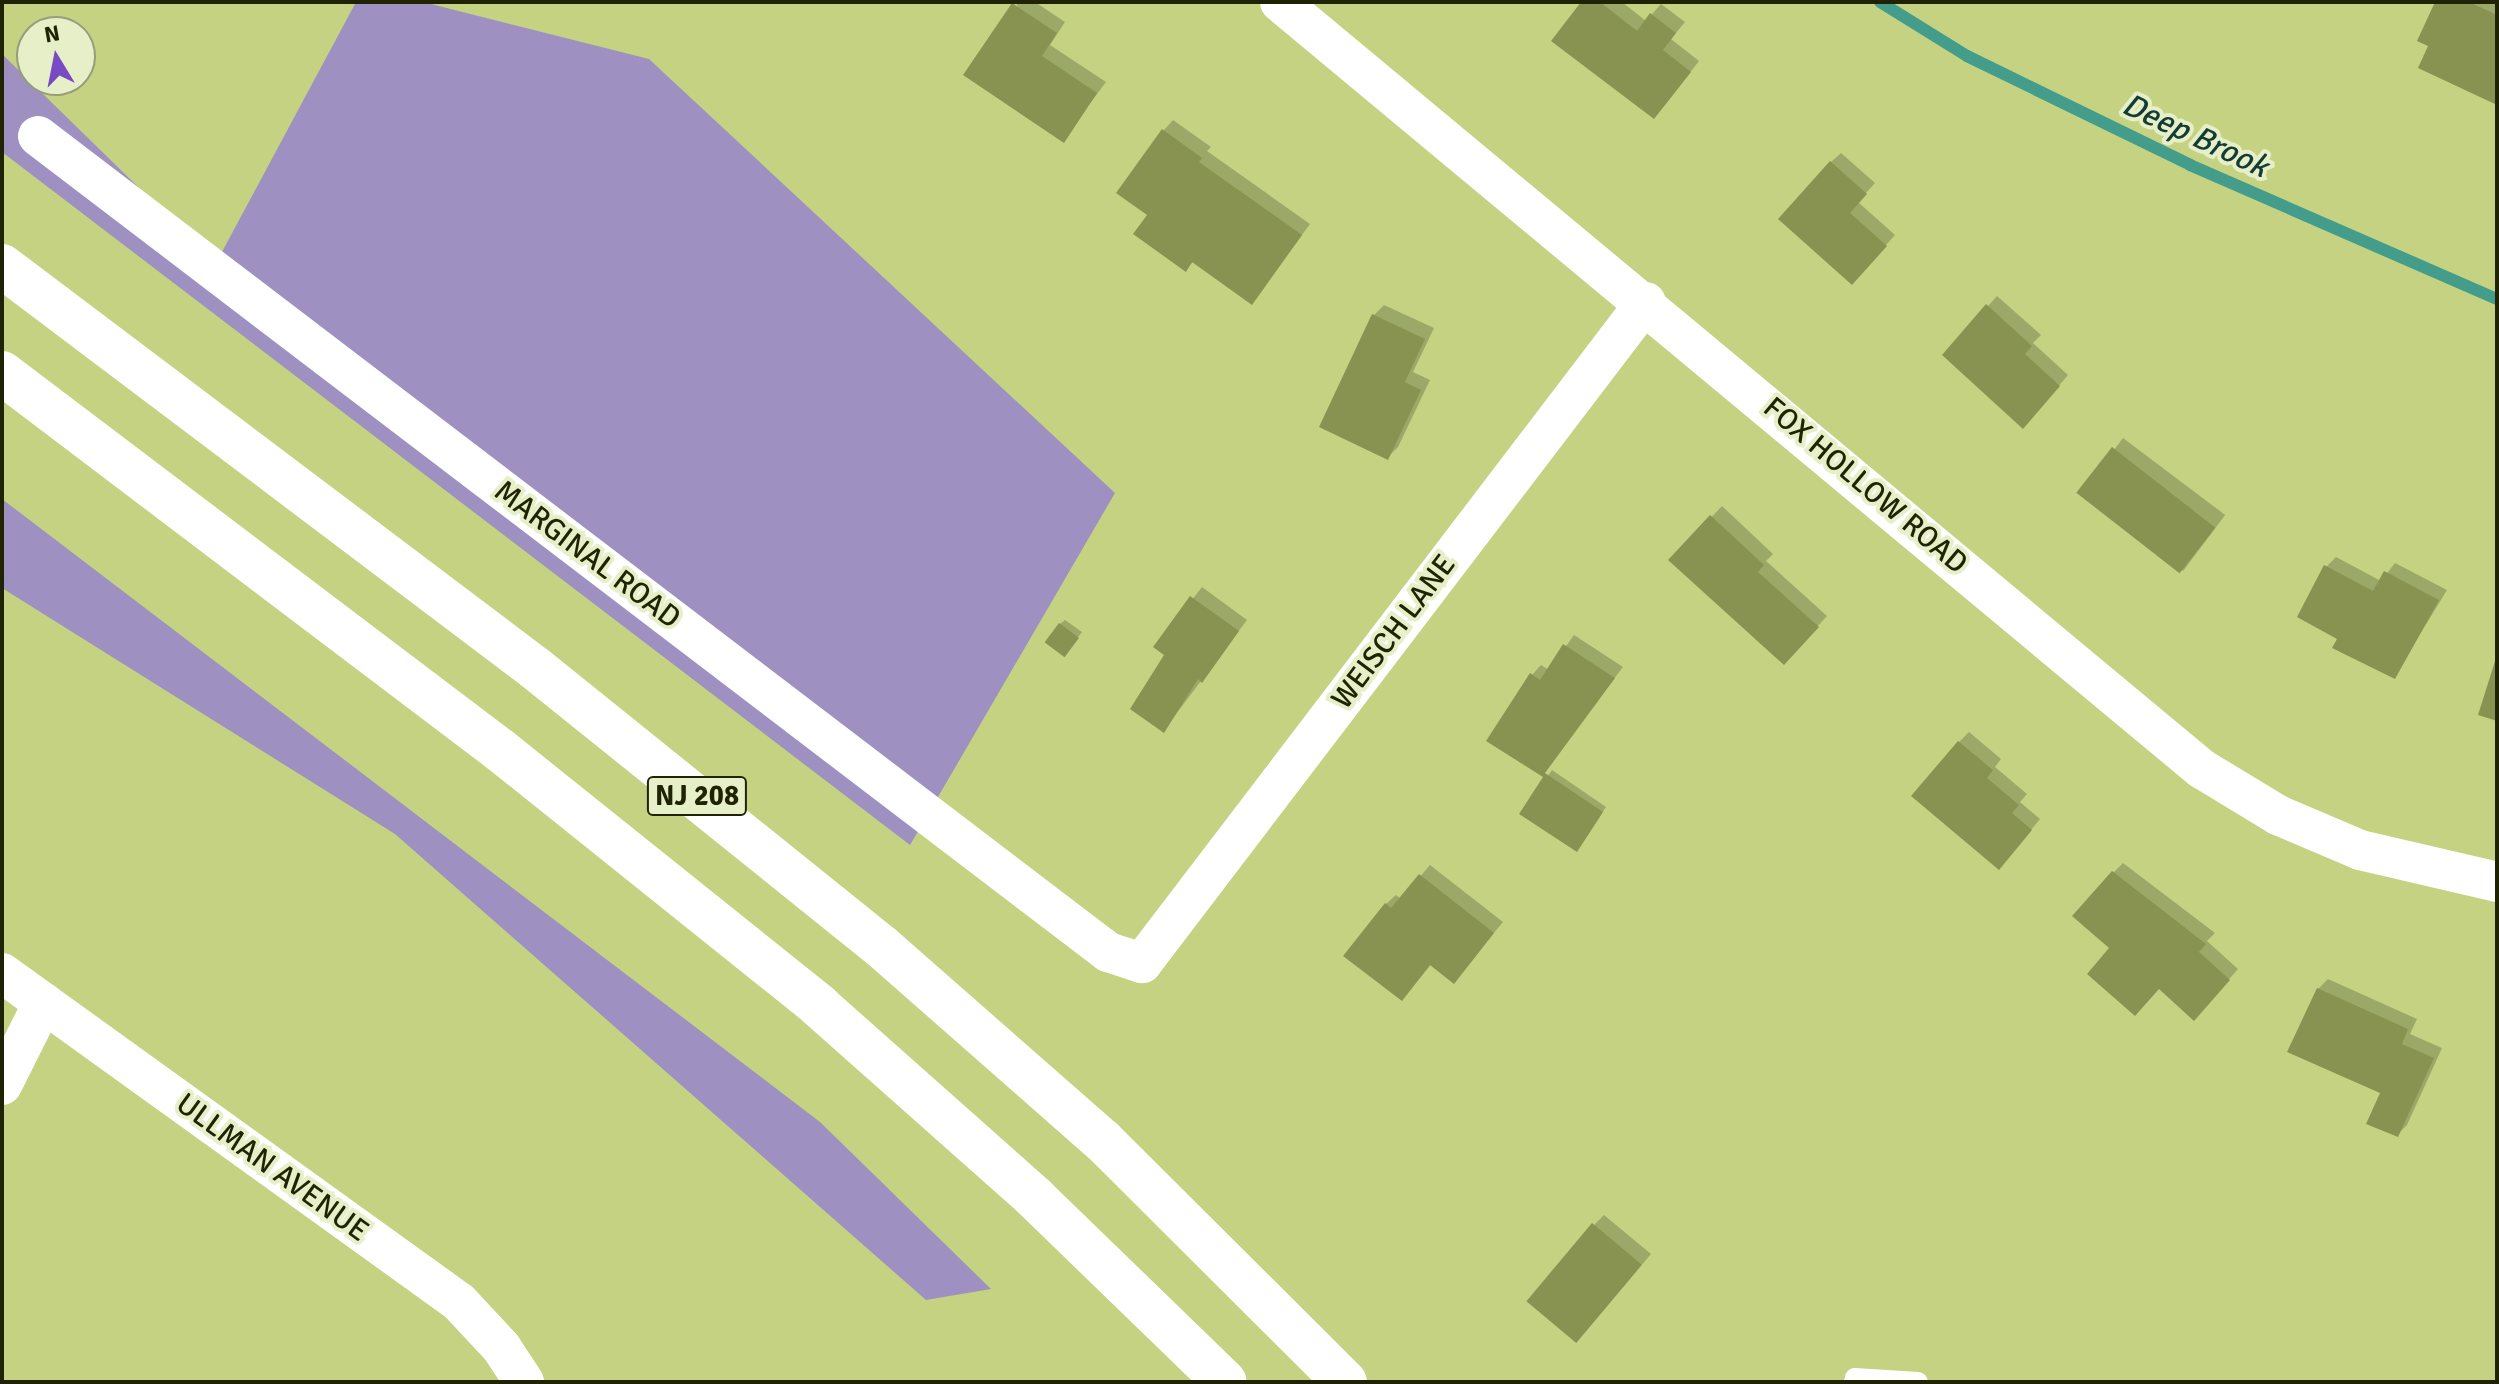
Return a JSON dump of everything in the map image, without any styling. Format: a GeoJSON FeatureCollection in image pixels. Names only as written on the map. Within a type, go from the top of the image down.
{"type":"FeatureCollection","features":[{"type":"Feature","properties":{"kind":"highway","name":"NJ 208"},"geometry":{"type":"LineString","coordinates":[[2,266],[535,668],[882,947],[1102,1140],[1345,1382]]}},
{"type":"Feature","properties":{"kind":"highway","name":"NJ 208"},"geometry":{"type":"LineString","coordinates":[[2,373],[500,750],[819,1006],[1024,1188],[1225,1382]]}},
{"type":"Feature","properties":{"kind":"street","name":"FOX HOLLOW ROAD"},"geometry":{"type":"LineString","coordinates":[[1280,2],[1646,302],[2202,769],[2278,815],[2360,850],[2497,882]]}},
{"type":"Feature","properties":{"kind":"street","name":"MARGINAL ROAD"},"geometry":{"type":"LineString","coordinates":[[38,136],[1108,952],[1142,963]]}},
{"type":"Feature","properties":{"kind":"street","name":"WEISCH LANE"},"geometry":{"type":"LineString","coordinates":[[1142,963],[1646,302]]}},
{"type":"Feature","properties":{"kind":"street","name":"ULLMAN AVENUE"},"geometry":{"type":"LineString","coordinates":[[2,973],[459,1302],[501,1347],[524,1382]]}},
{"type":"Feature","properties":{"kind":"street"},"geometry":{"type":"LineString","coordinates":[[2,1085],[43,1003]]}},
{"type":"Feature","properties":{"kind":"lane"},"geometry":{"type":"LineString","coordinates":[[1854,1382],[1855,1378],[1918,1382]]}},
{"type":"Feature","properties":{"kind":"shaded area"},"geometry":{"type":"Polygon","coordinates":[[[356,2],[423,2],[649,59],[1115,493],[910,845],[2,152],[2,54],[16,68],[16,96],[45,96],[216,263],[356,2]]]}},
{"type":"Feature","properties":{"kind":"shaded area"},"geometry":{"type":"Polygon","coordinates":[[[2,499],[820,1122],[991,1289],[926,1300],[395,834],[2,588],[2,499]]]}},
{"type":"Feature","properties":{"kind":"building"},"geometry":{"type":"Polygon","coordinates":[[[1581,2],[1600,2],[1637,31],[1650,13],[1676,33],[1663,50],[1691,72],[1654,119],[1551,41],[1581,2]]]}},
{"type":"Feature","properties":{"kind":"building"},"geometry":{"type":"Polygon","coordinates":[[[2435,2],[2469,2],[2497,15],[2497,105],[2418,68],[2428,46],[2417,41],[2435,2]]]}},
{"type":"Feature","properties":{"kind":"building"},"geometry":{"type":"Polygon","coordinates":[[[1012,3],[1057,33],[1042,56],[1097,93],[1064,143],[963,75],[1012,3]]]}},
{"type":"Feature","properties":{"kind":"building"},"geometry":{"type":"Polygon","coordinates":[[[1162,129],[1202,158],[1199,162],[1302,235],[1252,305],[1192,262],[1186,272],[1133,234],[1147,215],[1116,193],[1162,129]]]}},
{"type":"Feature","properties":{"kind":"building"},"geometry":{"type":"Polygon","coordinates":[[[1830,161],[1867,194],[1850,213],[1887,246],[1852,285],[1778,219],[1830,161]]]}},
{"type":"Feature","properties":{"kind":"building"},"geometry":{"type":"Polygon","coordinates":[[[1986,304],[2032,346],[2025,354],[2060,386],[2023,429],[1942,355],[1986,304]]]}},
{"type":"Feature","properties":{"kind":"building"},"geometry":{"type":"Polygon","coordinates":[[[1372,314],[1425,339],[1405,382],[1421,390],[1388,460],[1319,427],[1372,314]]]}},
{"type":"Feature","properties":{"kind":"building"},"geometry":{"type":"Polygon","coordinates":[[[2112,447],[2215,528],[2180,573],[2076,493],[2112,447]]]}},
{"type":"Feature","properties":{"kind":"building"},"geometry":{"type":"Polygon","coordinates":[[[1710,515],[1764,565],[1758,572],[1819,627],[1784,665],[1668,560],[1710,515]]]}},
{"type":"Feature","properties":{"kind":"building"},"geometry":{"type":"Polygon","coordinates":[[[2324,565],[2373,591],[2384,571],[2439,600],[2395,679],[2332,648],[2337,639],[2297,617],[2324,565]]]}},
{"type":"Feature","properties":{"kind":"building"},"geometry":{"type":"Polygon","coordinates":[[[1190,596],[1239,631],[1202,683],[1198,679],[1164,733],[1130,709],[1164,655],[1153,647],[1190,596]]]}},
{"type":"Feature","properties":{"kind":"building"},"geometry":{"type":"Polygon","coordinates":[[[1059,623],[1079,638],[1065,657],[1045,642],[1059,623]]]}},
{"type":"Feature","properties":{"kind":"building"},"geometry":{"type":"Polygon","coordinates":[[[1563,644],[1615,678],[1545,773],[1603,812],[1577,852],[1519,814],[1543,777],[1486,741],[1530,673],[1540,680],[1563,644]]]}},
{"type":"Feature","properties":{"kind":"building"},"geometry":{"type":"Polygon","coordinates":[[[2497,659],[2497,721],[2478,715],[2497,659]]]}},
{"type":"Feature","properties":{"kind":"building"},"geometry":{"type":"Polygon","coordinates":[[[1958,741],[1993,770],[1987,778],[2019,805],[2012,813],[2032,830],[1999,870],[1911,796],[1958,741]]]}},
{"type":"Feature","properties":{"kind":"building"},"geometry":{"type":"Polygon","coordinates":[[[2112,871],[2206,944],[2199,952],[2230,980],[2194,1021],[2159,989],[2135,1016],[2087,974],[2109,948],[2072,916],[2112,871]]]}},
{"type":"Feature","properties":{"kind":"building"},"geometry":{"type":"Polygon","coordinates":[[[1419,874],[1494,933],[1454,984],[1430,965],[1402,1001],[1343,956],[1385,903],[1391,908],[1419,874]]]}},
{"type":"Feature","properties":{"kind":"building"},"geometry":{"type":"Polygon","coordinates":[[[2317,988],[2408,1029],[2402,1044],[2434,1058],[2398,1137],[2366,1124],[2380,1093],[2287,1052],[2317,988]]]}},
{"type":"Feature","properties":{"kind":"building"},"geometry":{"type":"Polygon","coordinates":[[[1592,1223],[1642,1265],[1576,1343],[1526,1301],[1592,1223]]]}},
{"type":"Feature","properties":{"kind":"waterway","name":"Deep Brook"},"geometry":{"type":"LineString","coordinates":[[1880,2],[1967,56],[2190,165],[2497,299]]}}]}
